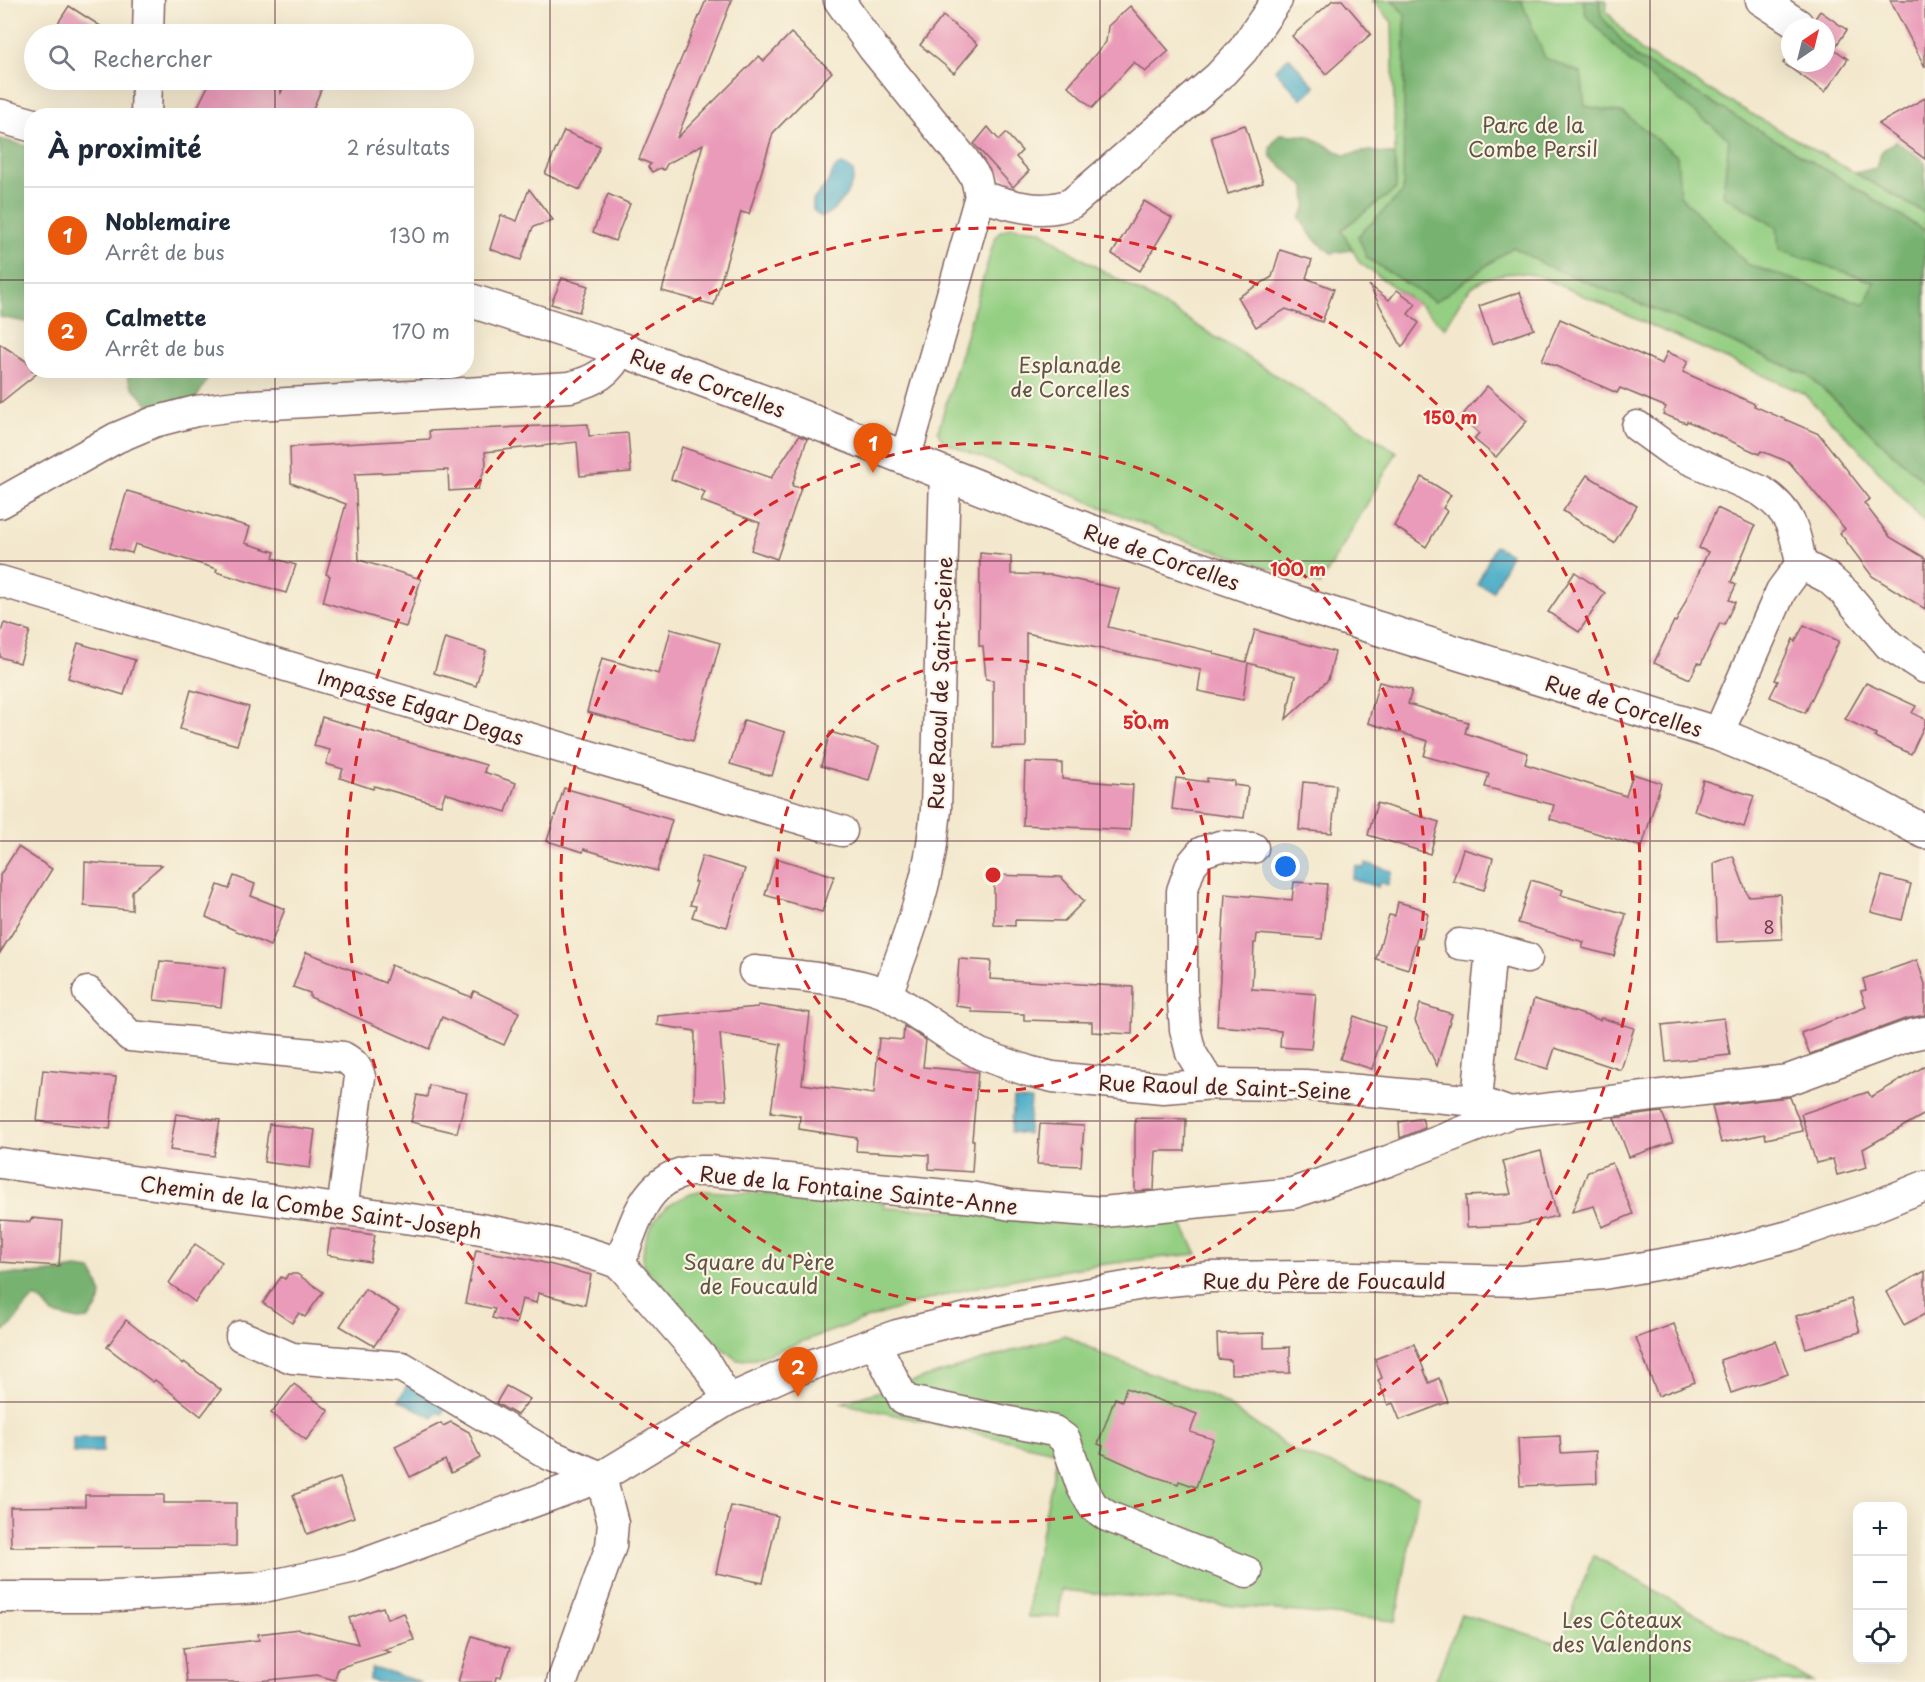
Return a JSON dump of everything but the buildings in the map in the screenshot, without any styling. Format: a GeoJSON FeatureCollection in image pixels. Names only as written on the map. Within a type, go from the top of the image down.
{"type":"FeatureCollection","features":[{"type":"Feature","properties":{"kind":"main road"},"geometry":{"type":"LineString","coordinates":[[0,116],[24,123]]}},
{"type":"Feature","properties":{"kind":"main road","name":"Rue de Corcelles"},"geometry":{"type":"LineString","coordinates":[[474,302],[620,349],[769,404],[906,456],[1087,530],[1322,611],[1718,734],[1831,781],[1925,832]]}},
{"type":"Feature","properties":{"kind":"street"},"geometry":{"type":"LineString","coordinates":[[148,24],[149,0]]}},
{"type":"Feature","properties":{"kind":"street"},"geometry":{"type":"LineString","coordinates":[[839,0],[873,48],[964,160],[976,178],[980,196],[906,456]]}},
{"type":"Feature","properties":{"kind":"street"},"geometry":{"type":"LineString","coordinates":[[980,196],[1004,204],[1042,209],[1061,208],[1072,203],[1219,76],[1243,50],[1277,0]]}},
{"type":"Feature","properties":{"kind":"street"},"geometry":{"type":"LineString","coordinates":[[1761,0],[1789,18]]}},
{"type":"Feature","properties":{"kind":"street"},"geometry":{"type":"LineString","coordinates":[[146,108],[147,90]]}},
{"type":"Feature","properties":{"kind":"street"},"geometry":{"type":"LineString","coordinates":[[0,503],[117,438],[154,422],[196,411],[236,406],[570,387],[590,381],[609,369],[620,349]]}},
{"type":"Feature","properties":{"kind":"street"},"geometry":{"type":"LineString","coordinates":[[1637,426],[1673,452],[1761,491],[1773,499],[1791,521],[1797,540],[1801,564],[1781,591],[1718,734]]}},
{"type":"Feature","properties":{"kind":"street","name":"Rue Raoul de Saint-Seine"},"geometry":{"type":"LineString","coordinates":[[887,994],[920,897],[930,856],[936,810],[945,473]]}},
{"type":"Feature","properties":{"kind":"street"},"geometry":{"type":"LineString","coordinates":[[1801,564],[1828,578],[1845,593],[1889,645],[1925,668]]}},
{"type":"Feature","properties":{"kind":"street","name":"Impasse Edgar Degas"},"geometry":{"type":"LineString","coordinates":[[0,581],[842,831]]}},
{"type":"Feature","properties":{"kind":"street"},"geometry":{"type":"LineString","coordinates":[[1214,1084],[1204,1074],[1191,1053],[1185,1029],[1182,990],[1182,891],[1191,865],[1202,852],[1220,846],[1253,848]]}},
{"type":"Feature","properties":{"kind":"street"},"geometry":{"type":"LineString","coordinates":[[1459,944],[1491,948],[1527,958]]}},
{"type":"Feature","properties":{"kind":"street"},"geometry":{"type":"LineString","coordinates":[[1477,1101],[1491,948]]}},
{"type":"Feature","properties":{"kind":"street","name":"Rue Raoul de Saint-Seine"},"geometry":{"type":"LineString","coordinates":[[754,971],[847,982],[887,994],[980,1054],[1053,1077],[1163,1088],[1214,1084],[1305,1085],[1477,1101],[1510,1113]]}},
{"type":"Feature","properties":{"kind":"street"},"geometry":{"type":"LineString","coordinates":[[88,992],[130,1036],[343,1057],[350,1060],[360,1077],[342,1210]]}},
{"type":"Feature","properties":{"kind":"street","name":"Rue de la Fontaine Sainte-Anne"},"geometry":{"type":"LineString","coordinates":[[620,1264],[646,1200],[669,1178],[683,1172],[710,1170],[975,1198],[1011,1205],[1103,1212],[1293,1193],[1388,1161],[1510,1113],[1788,1080],[1925,1032]]}},
{"type":"Feature","properties":{"kind":"street","name":"Chemin de la Combe Saint-Joseph"},"geometry":{"type":"LineString","coordinates":[[0,1163],[463,1226],[539,1239],[585,1251],[620,1264]]}},
{"type":"Feature","properties":{"kind":"street","name":"Rue du Père de Foucauld"},"geometry":{"type":"LineString","coordinates":[[728,1400],[791,1372],[897,1335],[1016,1306],[1149,1283],[1210,1278],[1313,1275],[1521,1281],[1603,1274],[1725,1253],[1778,1239],[1868,1209],[1925,1186]]}},
{"type":"Feature","properties":{"kind":"street"},"geometry":{"type":"LineString","coordinates":[[0,1597],[99,1597],[259,1588],[355,1567],[601,1477],[728,1400],[704,1360],[620,1264]]}},
{"type":"Feature","properties":{"kind":"street"},"geometry":{"type":"LineString","coordinates":[[241,1336],[292,1358],[402,1367],[550,1455],[601,1477]]}},
{"type":"Feature","properties":{"kind":"street"},"geometry":{"type":"LineString","coordinates":[[875,1343],[904,1400],[1054,1431],[1065,1439],[1082,1487],[1093,1506],[1107,1516],[1247,1572]]}},
{"type":"Feature","properties":{"kind":"street"},"geometry":{"type":"LineString","coordinates":[[562,1682],[611,1546],[613,1522],[601,1477]]}},
{"type":"Feature","properties":{"kind":"green space","name":"Parc de la Combe Persil"},"geometry":{"type":"Polygon","coordinates":[[[1372,0],[1606,0],[1606,11],[1641,51],[1925,213],[1925,523],[1860,450],[1803,393],[1546,279],[1526,274],[1493,276],[1474,285],[1458,305],[1445,328],[1422,307],[1360,263],[1341,230],[1396,189],[1392,22],[1372,0]]]}},
{"type":"Feature","properties":{"kind":"green space","name":"Parc de la Combe Persil"},"geometry":{"type":"Polygon","coordinates":[[[1392,0],[1521,0],[1545,58],[1581,73],[1585,106],[1624,113],[1677,156],[1680,195],[1747,264],[1865,304],[1874,282],[1779,250],[1777,227],[1723,195],[1729,139],[1629,61],[1586,16],[1583,0],[1600,0],[1601,16],[1636,57],[1925,231],[1925,482],[1807,375],[1545,265],[1513,247],[1435,302],[1367,258],[1358,236],[1403,192],[1405,15],[1392,0]]]}},
{"type":"Feature","properties":{"kind":"green space"},"geometry":{"type":"Polygon","coordinates":[[[1280,134],[1309,136],[1344,155],[1370,151],[1395,155],[1396,189],[1341,230],[1353,250],[1331,253],[1312,237],[1300,218],[1306,206],[1305,187],[1271,157],[1270,147],[1280,134]]]}},
{"type":"Feature","properties":{"kind":"green space"},"geometry":{"type":"Polygon","coordinates":[[[0,139],[24,145],[24,322],[0,317],[0,139]]]}},
{"type":"Feature","properties":{"kind":"green space"},"geometry":{"type":"Polygon","coordinates":[[[1896,141],[1925,162],[1925,213],[1855,173],[1876,168],[1882,151],[1896,141]]]}},
{"type":"Feature","properties":{"kind":"green space","name":"Esplanade de Corcelles"},"geometry":{"type":"Polygon","coordinates":[[[1011,227],[1040,230],[1084,260],[1182,316],[1397,452],[1320,585],[1177,538],[944,442],[938,431],[994,241],[999,232],[1011,227]]]}},
{"type":"Feature","properties":{"kind":"green space"},"geometry":{"type":"Polygon","coordinates":[[[128,378],[208,378],[188,413],[151,408],[131,385],[128,378]]]}},
{"type":"Feature","properties":{"kind":"green space","name":"Square du Père de Foucauld"},"geometry":{"type":"Polygon","coordinates":[[[704,1191],[873,1199],[885,1203],[884,1208],[968,1211],[1034,1223],[1180,1221],[1197,1254],[1091,1266],[985,1285],[897,1309],[755,1359],[737,1360],[718,1345],[644,1267],[643,1253],[650,1227],[667,1207],[690,1194],[704,1191]]]}},
{"type":"Feature","properties":{"kind":"green space"},"geometry":{"type":"Polygon","coordinates":[[[76,1268],[91,1270],[100,1290],[100,1301],[88,1319],[78,1320],[53,1314],[44,1303],[35,1297],[11,1326],[0,1333],[0,1273],[38,1273],[76,1268]]]}},
{"type":"Feature","properties":{"kind":"green space"},"geometry":{"type":"Polygon","coordinates":[[[1065,1335],[1105,1356],[1217,1398],[1297,1453],[1418,1495],[1396,1621],[1061,1590],[1059,1617],[1028,1617],[1030,1588],[1058,1452],[841,1403],[1065,1335]]]}},
{"type":"Feature","properties":{"kind":"green space","name":"Les Côteaux des Valendons"},"geometry":{"type":"Polygon","coordinates":[[[1593,1555],[1813,1682],[1435,1682],[1461,1614],[1561,1644],[1593,1555]]]}},
{"type":"Feature","properties":{"kind":"water"},"geometry":{"type":"Polygon","coordinates":[[[1289,57],[1315,87],[1301,99],[1275,70],[1289,57]]]}},
{"type":"Feature","properties":{"kind":"water"},"geometry":{"type":"Polygon","coordinates":[[[843,164],[853,171],[852,184],[844,198],[821,217],[813,210],[813,200],[826,185],[835,168],[843,164]]]}},
{"type":"Feature","properties":{"kind":"water"},"geometry":{"type":"Polygon","coordinates":[[[1495,546],[1511,554],[1493,591],[1477,584],[1495,546]]]}},
{"type":"Feature","properties":{"kind":"water"},"geometry":{"type":"Polygon","coordinates":[[[1366,863],[1392,871],[1388,885],[1380,882],[1378,887],[1352,879],[1356,866],[1364,868],[1366,863]]]}},
{"type":"Feature","properties":{"kind":"water"},"geometry":{"type":"Polygon","coordinates":[[[1014,1099],[1031,1100],[1028,1134],[1011,1132],[1014,1099]]]}},
{"type":"Feature","properties":{"kind":"water"},"geometry":{"type":"Polygon","coordinates":[[[407,1385],[446,1406],[442,1414],[437,1412],[433,1418],[399,1400],[407,1385]]]}},
{"type":"Feature","properties":{"kind":"water"},"geometry":{"type":"Polygon","coordinates":[[[73,1438],[103,1438],[103,1452],[73,1453],[73,1438]]]}},
{"type":"Feature","properties":{"kind":"water"},"geometry":{"type":"Polygon","coordinates":[[[373,1668],[421,1682],[369,1680],[373,1668]]]}},
{"type":"Feature","properties":{"kind":"place","name":"Noblemaire"},"geometry":{"type":"Point","coordinates":[873,473]}},
{"type":"Feature","properties":{"kind":"place","name":"Calmette"},"geometry":{"type":"Point","coordinates":[798,1397]}}]}
